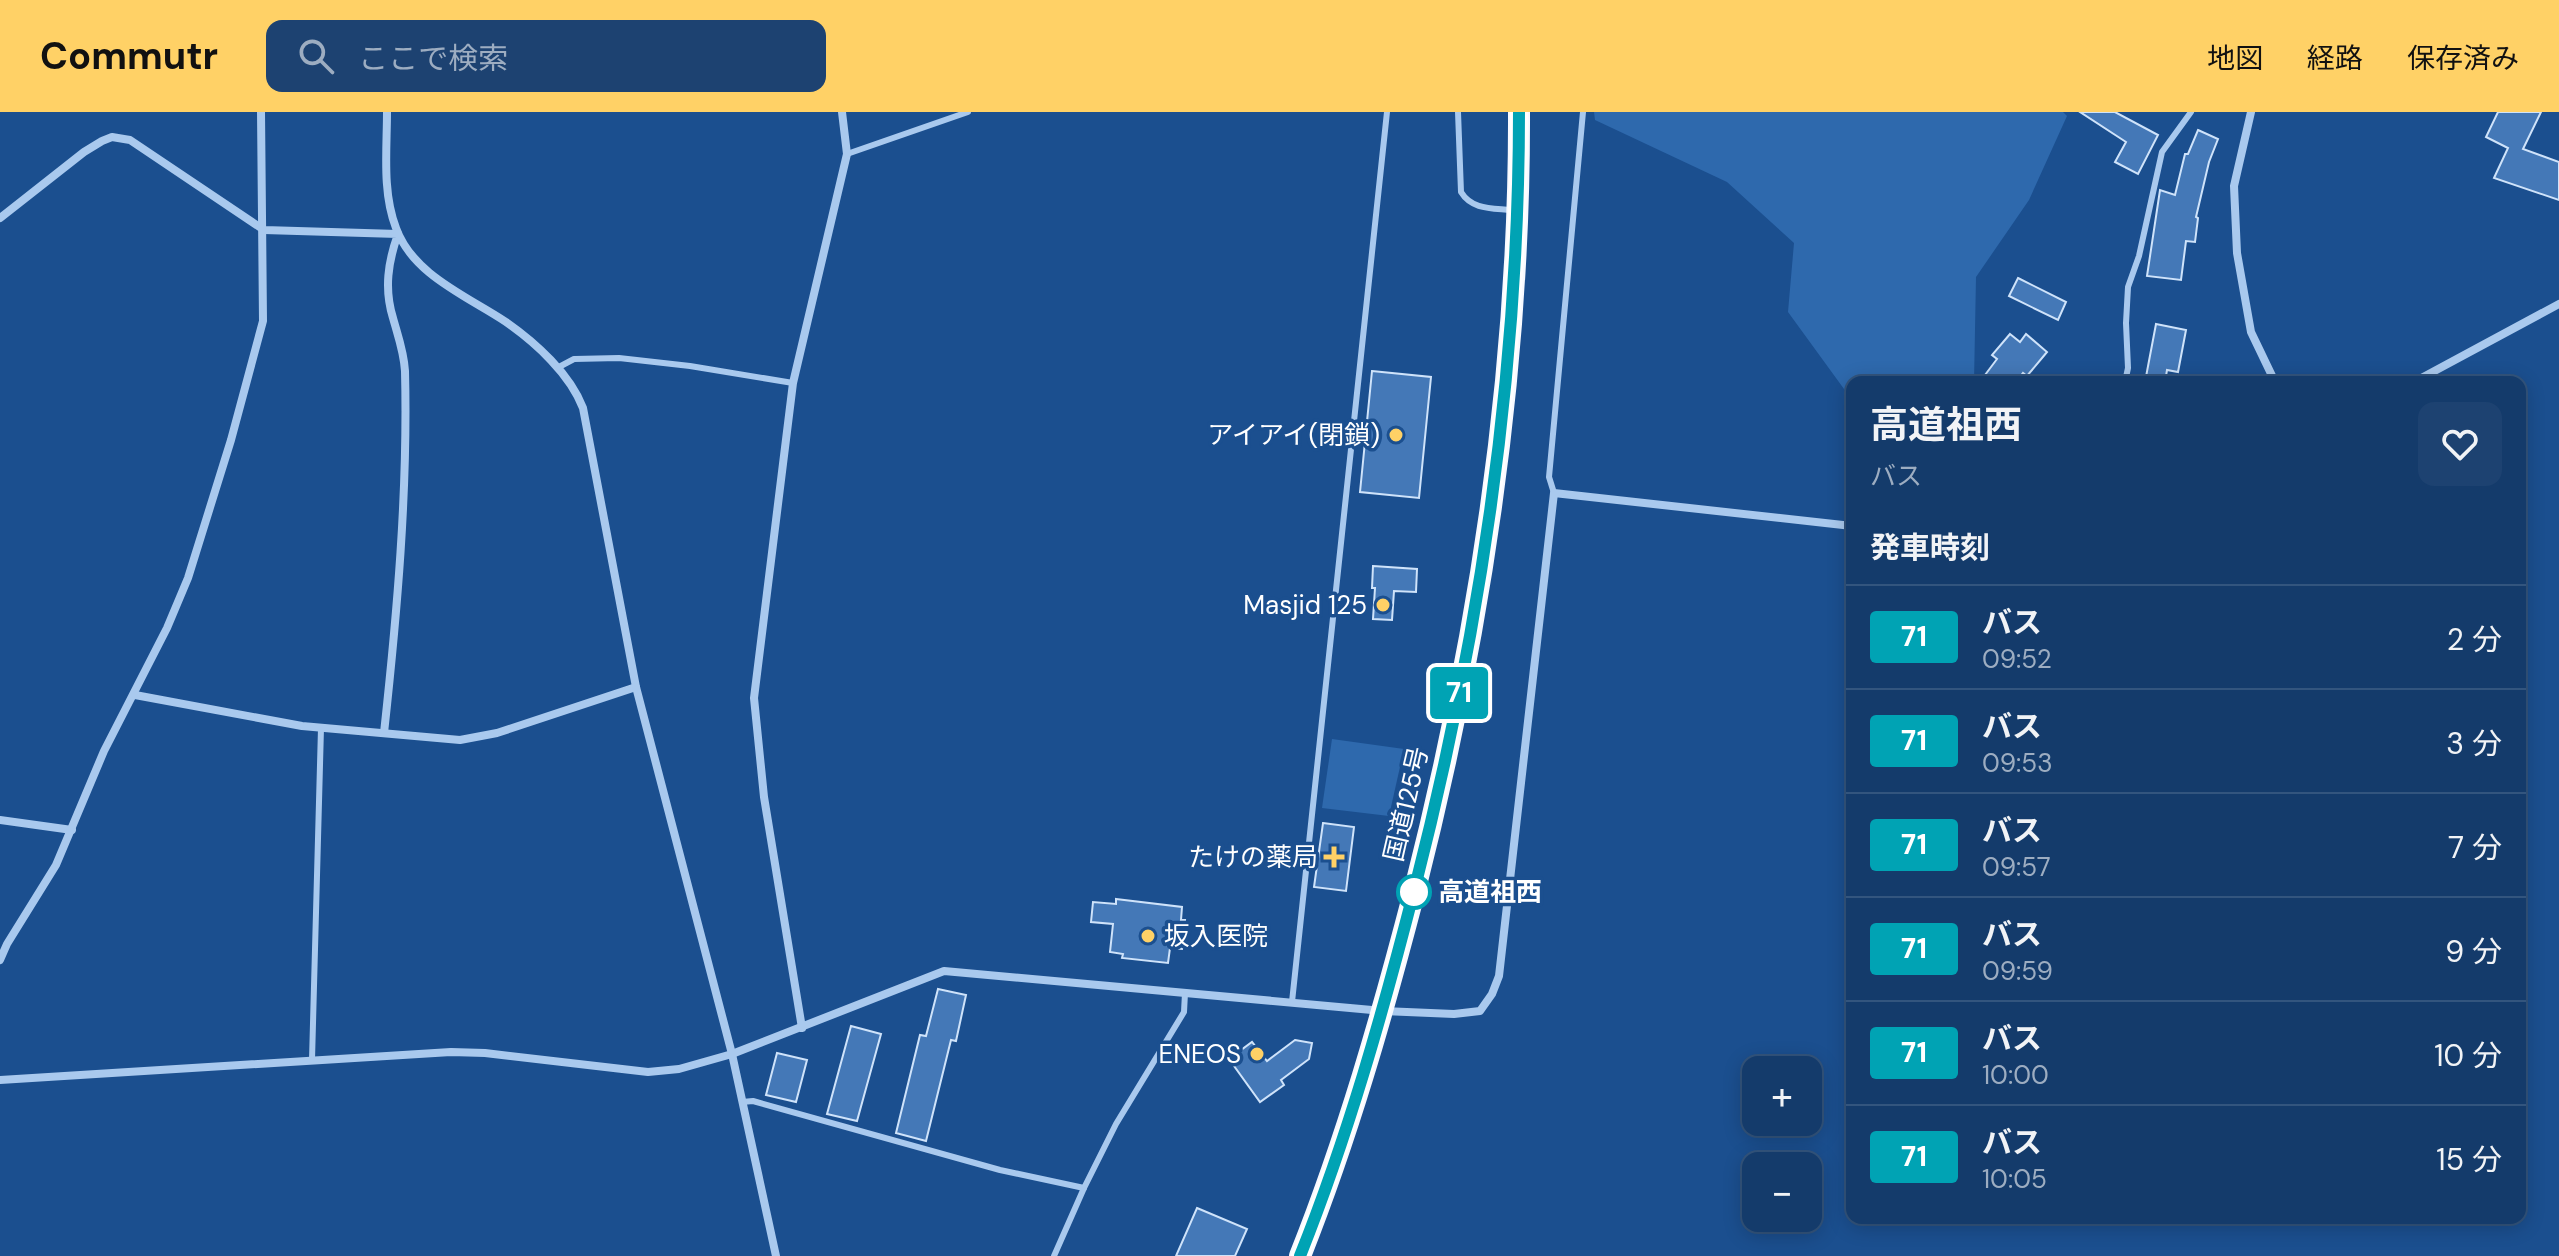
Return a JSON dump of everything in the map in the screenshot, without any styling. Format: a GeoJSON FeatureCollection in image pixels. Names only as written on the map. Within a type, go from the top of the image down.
{"type":"FeatureCollection","features":[{"type":"Feature","properties":{"kind":"highway","name":"国道125号"},"geometry":{"type":"LineString","coordinates":[[1300,1256],[1340,1151],[1383,1011],[1448,749],[1490,523],[1510,357],[1519,211],[1519,112]]}},
{"type":"Feature","properties":{"kind":"street"},"geometry":{"type":"LineString","coordinates":[[0,960],[56,865],[104,751],[135,695],[188,578],[263,321],[261,112]]}},
{"type":"Feature","properties":{"kind":"street"},"geometry":{"type":"LineString","coordinates":[[387,112],[390,209],[398,234],[409,253],[421,265],[507,323],[557,368],[572,386],[583,408],[636,687],[732,1054],[776,1256]]}},
{"type":"Feature","properties":{"kind":"street"},"geometry":{"type":"LineString","coordinates":[[802,1028],[764,797],[754,698],[793,383],[847,154],[842,112]]}},
{"type":"Feature","properties":{"kind":"street"},"geometry":{"type":"LineString","coordinates":[[2251,112],[2234,186],[2237,253],[2251,332],[2272,376]]}},
{"type":"Feature","properties":{"kind":"street"},"geometry":{"type":"LineString","coordinates":[[0,218],[84,152],[102,141],[121,138],[139,146],[264,230],[398,234]]}},
{"type":"Feature","properties":{"kind":"street"},"geometry":{"type":"LineString","coordinates":[[384,733],[404,462],[403,350],[388,293],[389,263],[398,234]]}},
{"type":"Feature","properties":{"kind":"street"},"geometry":{"type":"LineString","coordinates":[[2425,376],[2559,304]]}},
{"type":"Feature","properties":{"kind":"street"},"geometry":{"type":"LineString","coordinates":[[0,1080],[451,1052],[485,1053],[648,1072],[679,1069],[732,1054],[944,971],[1383,1011],[1454,1014],[1480,1011],[1492,994],[1499,976],[1554,493],[1846,525]]}},
{"type":"Feature","properties":{"kind":"street"},"geometry":{"type":"LineString","coordinates":[[135,695],[216,712],[321,728],[460,740],[477,738],[636,687]]}},
{"type":"Feature","properties":{"kind":"street"},"geometry":{"type":"LineString","coordinates":[[0,820],[72,830]]}},
{"type":"Feature","properties":{"kind":"lane"},"geometry":{"type":"LineString","coordinates":[[847,154],[968,112]]}},
{"type":"Feature","properties":{"kind":"lane"},"geometry":{"type":"LineString","coordinates":[[1292,1002],[1387,112]]}},
{"type":"Feature","properties":{"kind":"lane"},"geometry":{"type":"LineString","coordinates":[[1458,112],[1461,192],[1466,200],[1482,207],[1519,211]]}},
{"type":"Feature","properties":{"kind":"lane"},"geometry":{"type":"LineString","coordinates":[[1554,493],[1549,477],[1583,112]]}},
{"type":"Feature","properties":{"kind":"lane"},"geometry":{"type":"LineString","coordinates":[[2126,376],[2128,287],[2139,256],[2162,152],[2191,112]]}},
{"type":"Feature","properties":{"kind":"lane"},"geometry":{"type":"LineString","coordinates":[[557,368],[574,359],[619,358],[793,383]]}},
{"type":"Feature","properties":{"kind":"lane"},"geometry":{"type":"LineString","coordinates":[[312,1060],[321,728]]}},
{"type":"Feature","properties":{"kind":"lane"},"geometry":{"type":"LineString","coordinates":[[1054,1256],[1116,1124],[1184,1012],[1185,993]]}},
{"type":"Feature","properties":{"kind":"lane"},"geometry":{"type":"LineString","coordinates":[[742,1102],[753,1101],[1000,1170],[1084,1188]]}},
{"type":"Feature","properties":{"kind":"shaded area"},"geometry":{"type":"Polygon","coordinates":[[[1594,112],[2063,112],[2067,116],[2029,200],[1976,277],[1974,376],[1846,376],[1846,392],[1788,312],[1794,243],[1727,182],[1595,120],[1594,112]]]}},
{"type":"Feature","properties":{"kind":"shaded area"},"geometry":{"type":"Polygon","coordinates":[[[1332,739],[1404,749],[1389,816],[1322,808],[1332,739]]]}},
{"type":"Feature","properties":{"kind":"building"},"geometry":{"type":"Polygon","coordinates":[[[2080,112],[2115,112],[2158,135],[2138,174],[2115,162],[2126,142],[2080,112]]]}},
{"type":"Feature","properties":{"kind":"building"},"geometry":{"type":"Polygon","coordinates":[[[2498,112],[2541,112],[2523,149],[2559,162],[2559,200],[2494,178],[2508,148],[2486,137],[2498,112]]]}},
{"type":"Feature","properties":{"kind":"building"},"geometry":{"type":"Polygon","coordinates":[[[2198,130],[2218,139],[2209,162],[2196,217],[2195,242],[2186,241],[2181,280],[2147,276],[2160,190],[2175,195],[2185,154],[2188,154],[2198,130]]]}},
{"type":"Feature","properties":{"kind":"building"},"geometry":{"type":"Polygon","coordinates":[[[2018,278],[2066,302],[2058,320],[2009,296],[2018,278]]]}},
{"type":"Feature","properties":{"kind":"building"},"geometry":{"type":"Polygon","coordinates":[[[2156,324],[2186,330],[2178,372],[2167,370],[2166,376],[2146,376],[2156,324]]]}},
{"type":"Feature","properties":{"kind":"building"},"geometry":{"type":"Polygon","coordinates":[[[2010,334],[2020,342],[2026,334],[2047,352],[2027,376],[2023,373],[2021,376],[1986,376],[1997,359],[1992,355],[2010,334]]]}},
{"type":"Feature","properties":{"kind":"building","name":"アイアイ(閉鎖)"},"geometry":{"type":"Polygon","coordinates":[[[1372,371],[1431,377],[1419,498],[1360,492],[1372,371]]]}},
{"type":"Feature","properties":{"kind":"building","name":"Masjid 125"},"geometry":{"type":"Polygon","coordinates":[[[1373,566],[1417,569],[1416,592],[1394,591],[1392,620],[1373,619],[1373,566]]]}},
{"type":"Feature","properties":{"kind":"building","name":"たけの薬局"},"geometry":{"type":"Polygon","coordinates":[[[1323,823],[1354,827],[1346,891],[1314,887],[1323,823]]]}},
{"type":"Feature","properties":{"kind":"building","name":"坂入医院"},"geometry":{"type":"Polygon","coordinates":[[[1116,899],[1182,907],[1181,920],[1185,920],[1182,949],[1170,948],[1168,963],[1122,958],[1123,954],[1110,952],[1113,924],[1091,922],[1093,902],[1116,904],[1116,899]]]}},
{"type":"Feature","properties":{"kind":"building"},"geometry":{"type":"Polygon","coordinates":[[[938,989],[966,995],[956,1041],[951,1040],[926,1141],[896,1133],[920,1035],[926,1036],[938,989]]]}},
{"type":"Feature","properties":{"kind":"building"},"geometry":{"type":"Polygon","coordinates":[[[851,1026],[881,1034],[857,1121],[827,1114],[851,1026]]]}},
{"type":"Feature","properties":{"kind":"building"},"geometry":{"type":"Polygon","coordinates":[[[1295,1040],[1312,1043],[1309,1059],[1281,1080],[1284,1085],[1260,1102],[1229,1059],[1252,1042],[1267,1061],[1295,1040]]]}},
{"type":"Feature","properties":{"kind":"building"},"geometry":{"type":"Polygon","coordinates":[[[777,1053],[807,1060],[796,1102],[766,1095],[777,1053]]]}},
{"type":"Feature","properties":{"kind":"building"},"geometry":{"type":"Polygon","coordinates":[[[1197,1208],[1247,1229],[1235,1256],[1176,1256],[1197,1208]]]}},
{"type":"Feature","properties":{"kind":"bus line","name":"71"},"geometry":{"type":"LineString","coordinates":[[1300,1256],[1340,1151],[1369,1060],[1430,831],[1463,673],[1490,523],[1510,357],[1519,211],[1519,112]]}},
{"type":"Feature","properties":{"kind":"place","name":"アイアイ(閉鎖)"},"geometry":{"type":"Point","coordinates":[1396,435]}},
{"type":"Feature","properties":{"kind":"place","name":"Masjid 125"},"geometry":{"type":"Point","coordinates":[1383,605]}},
{"type":"Feature","properties":{"kind":"place","name":"たけの薬局"},"geometry":{"type":"Point","coordinates":[1334,857]}},
{"type":"Feature","properties":{"kind":"place","name":"高道祖西"},"geometry":{"type":"Point","coordinates":[1414,892]}},
{"type":"Feature","properties":{"kind":"place","name":"坂入医院"},"geometry":{"type":"Point","coordinates":[1148,936]}},
{"type":"Feature","properties":{"kind":"place","name":"ENEOS"},"geometry":{"type":"Point","coordinates":[1257,1054]}}]}
